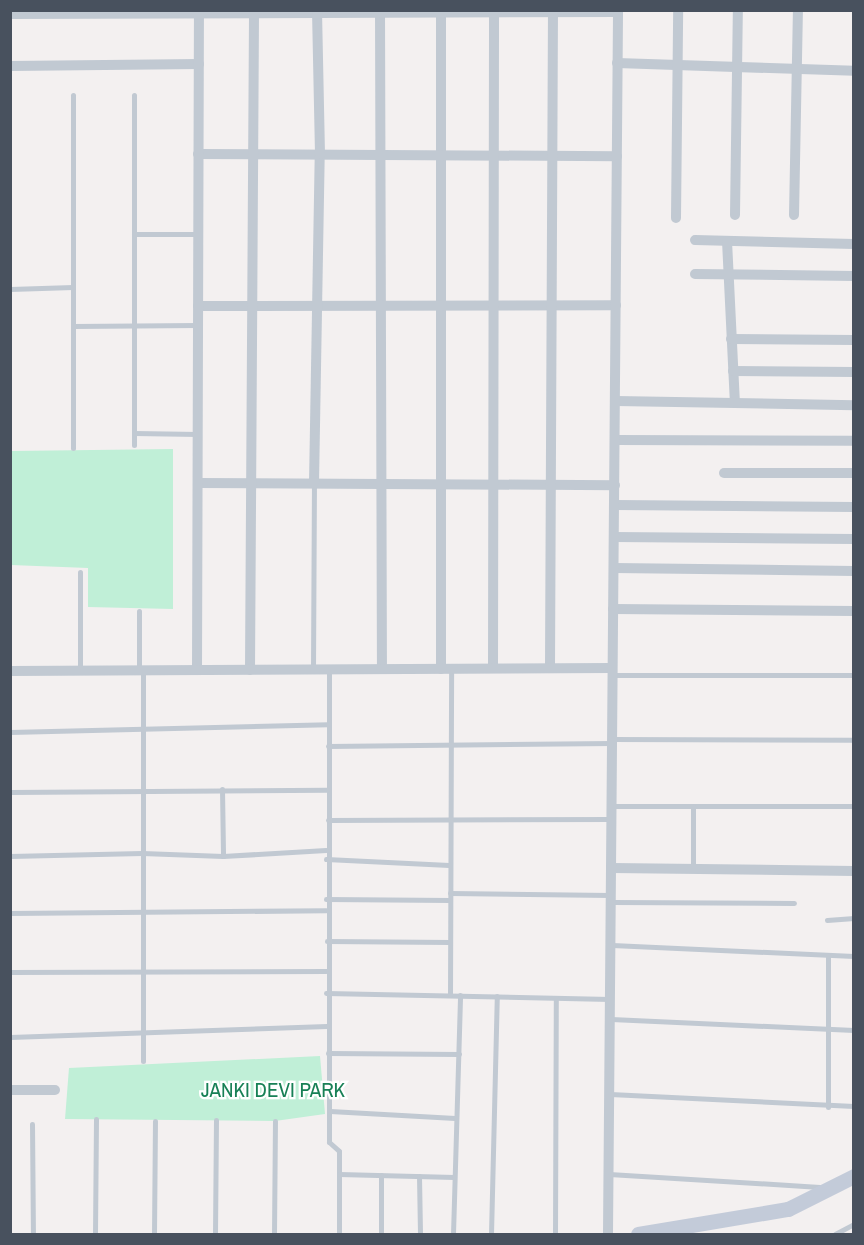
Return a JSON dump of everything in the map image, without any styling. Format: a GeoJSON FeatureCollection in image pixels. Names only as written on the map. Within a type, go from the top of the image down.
{"type":"FeatureCollection","features":[{"type":"Feature","properties":{"kind":"street"},"geometry":{"type":"LineString","coordinates":[[676,218],[678,10]]}},
{"type":"Feature","properties":{"kind":"street"},"geometry":{"type":"LineString","coordinates":[[735,215],[738,10]]}},
{"type":"Feature","properties":{"kind":"street"},"geometry":{"type":"LineString","coordinates":[[794,215],[798,10]]}},
{"type":"Feature","properties":{"kind":"street"},"geometry":{"type":"LineString","coordinates":[[10,14],[222,11],[618,11],[608,1234]]}},
{"type":"Feature","properties":{"kind":"street"},"geometry":{"type":"LineString","coordinates":[[314,483],[320,154],[317,11]]}},
{"type":"Feature","properties":{"kind":"street"},"geometry":{"type":"LineString","coordinates":[[441,11],[441,484],[446,669]]}},
{"type":"Feature","properties":{"kind":"street"},"geometry":{"type":"LineString","coordinates":[[493,668],[494,11]]}},
{"type":"Feature","properties":{"kind":"street"},"geometry":{"type":"LineString","coordinates":[[550,668],[553,11]]}},
{"type":"Feature","properties":{"kind":"street"},"geometry":{"type":"LineString","coordinates":[[198,670],[199,12]]}},
{"type":"Feature","properties":{"kind":"street"},"geometry":{"type":"LineString","coordinates":[[250,670],[254,12]]}},
{"type":"Feature","properties":{"kind":"street"},"geometry":{"type":"LineString","coordinates":[[380,12],[382,669]]}},
{"type":"Feature","properties":{"kind":"street"},"geometry":{"type":"LineString","coordinates":[[617,63],[854,71]]}},
{"type":"Feature","properties":{"kind":"street"},"geometry":{"type":"LineString","coordinates":[[10,66],[199,64]]}},
{"type":"Feature","properties":{"kind":"street"},"geometry":{"type":"LineString","coordinates":[[198,154],[617,156]]}},
{"type":"Feature","properties":{"kind":"street"},"geometry":{"type":"LineString","coordinates":[[695,240],[854,244]]}},
{"type":"Feature","properties":{"kind":"street"},"geometry":{"type":"LineString","coordinates":[[727,241],[735,403]]}},
{"type":"Feature","properties":{"kind":"street"},"geometry":{"type":"LineString","coordinates":[[695,274],[854,276]]}},
{"type":"Feature","properties":{"kind":"street"},"geometry":{"type":"LineString","coordinates":[[198,306],[616,305]]}},
{"type":"Feature","properties":{"kind":"street"},"geometry":{"type":"LineString","coordinates":[[731,339],[854,340]]}},
{"type":"Feature","properties":{"kind":"street"},"geometry":{"type":"LineString","coordinates":[[733,370],[854,372]]}},
{"type":"Feature","properties":{"kind":"street"},"geometry":{"type":"LineString","coordinates":[[616,401],[854,405]]}},
{"type":"Feature","properties":{"kind":"street"},"geometry":{"type":"LineString","coordinates":[[615,440],[854,441]]}},
{"type":"Feature","properties":{"kind":"street"},"geometry":{"type":"LineString","coordinates":[[724,473],[854,473]]}},
{"type":"Feature","properties":{"kind":"street"},"geometry":{"type":"LineString","coordinates":[[198,483],[615,485]]}},
{"type":"Feature","properties":{"kind":"street"},"geometry":{"type":"LineString","coordinates":[[615,505],[854,507]]}},
{"type":"Feature","properties":{"kind":"street"},"geometry":{"type":"LineString","coordinates":[[614,537],[854,539]]}},
{"type":"Feature","properties":{"kind":"street"},"geometry":{"type":"LineString","coordinates":[[614,568],[854,571]]}},
{"type":"Feature","properties":{"kind":"street"},"geometry":{"type":"LineString","coordinates":[[613,609],[854,611]]}},
{"type":"Feature","properties":{"kind":"street"},"geometry":{"type":"LineString","coordinates":[[10,671],[550,668],[612,671]]}},
{"type":"Feature","properties":{"kind":"street"},"geometry":{"type":"LineString","coordinates":[[612,868],[854,871]]}},
{"type":"Feature","properties":{"kind":"street"},"geometry":{"type":"LineString","coordinates":[[10,1090],[55,1090]]}},
{"type":"Feature","properties":{"kind":"street"},"geometry":{"type":"LineString","coordinates":[[638,1234],[674,1231],[788,1209],[826,1187],[854,1176]]}},
{"type":"Feature","properties":{"kind":"lane"},"geometry":{"type":"LineString","coordinates":[[72,448],[73,95]]}},
{"type":"Feature","properties":{"kind":"lane"},"geometry":{"type":"LineString","coordinates":[[134,95],[134,445]]}},
{"type":"Feature","properties":{"kind":"lane"},"geometry":{"type":"LineString","coordinates":[[134,234],[198,234]]}},
{"type":"Feature","properties":{"kind":"lane"},"geometry":{"type":"LineString","coordinates":[[10,289],[73,287]]}},
{"type":"Feature","properties":{"kind":"lane"},"geometry":{"type":"LineString","coordinates":[[73,326],[198,325]]}},
{"type":"Feature","properties":{"kind":"lane"},"geometry":{"type":"LineString","coordinates":[[134,433],[198,434]]}},
{"type":"Feature","properties":{"kind":"lane"},"geometry":{"type":"LineString","coordinates":[[313,670],[314,483]]}},
{"type":"Feature","properties":{"kind":"lane"},"geometry":{"type":"LineString","coordinates":[[80,572],[80,671]]}},
{"type":"Feature","properties":{"kind":"lane"},"geometry":{"type":"LineString","coordinates":[[139,611],[143,729],[141,970],[143,1061]]}},
{"type":"Feature","properties":{"kind":"lane"},"geometry":{"type":"LineString","coordinates":[[446,669],[451,744],[450,994]]}},
{"type":"Feature","properties":{"kind":"lane"},"geometry":{"type":"LineString","coordinates":[[328,670],[326,993],[329,1142],[339,1151],[339,1234]]}},
{"type":"Feature","properties":{"kind":"lane"},"geometry":{"type":"LineString","coordinates":[[612,671],[854,675]]}},
{"type":"Feature","properties":{"kind":"lane"},"geometry":{"type":"LineString","coordinates":[[10,732],[328,724]]}},
{"type":"Feature","properties":{"kind":"lane"},"geometry":{"type":"LineString","coordinates":[[328,746],[854,740]]}},
{"type":"Feature","properties":{"kind":"lane"},"geometry":{"type":"LineString","coordinates":[[10,792],[143,789],[327,790]]}},
{"type":"Feature","properties":{"kind":"lane"},"geometry":{"type":"LineString","coordinates":[[222,789],[223,856]]}},
{"type":"Feature","properties":{"kind":"lane"},"geometry":{"type":"LineString","coordinates":[[612,806],[854,806]]}},
{"type":"Feature","properties":{"kind":"lane"},"geometry":{"type":"LineString","coordinates":[[693,806],[693,869]]}},
{"type":"Feature","properties":{"kind":"lane"},"geometry":{"type":"LineString","coordinates":[[328,820],[612,819]]}},
{"type":"Feature","properties":{"kind":"lane"},"geometry":{"type":"LineString","coordinates":[[10,856],[142,853],[223,856],[326,850]]}},
{"type":"Feature","properties":{"kind":"lane"},"geometry":{"type":"LineString","coordinates":[[326,859],[449,865]]}},
{"type":"Feature","properties":{"kind":"lane"},"geometry":{"type":"LineString","coordinates":[[450,893],[794,903]]}},
{"type":"Feature","properties":{"kind":"lane"},"geometry":{"type":"LineString","coordinates":[[326,898],[450,900]]}},
{"type":"Feature","properties":{"kind":"lane"},"geometry":{"type":"LineString","coordinates":[[10,913],[142,914],[326,910]]}},
{"type":"Feature","properties":{"kind":"lane"},"geometry":{"type":"LineString","coordinates":[[827,920],[854,918]]}},
{"type":"Feature","properties":{"kind":"lane"},"geometry":{"type":"LineString","coordinates":[[327,941],[450,942]]}},
{"type":"Feature","properties":{"kind":"lane"},"geometry":{"type":"LineString","coordinates":[[612,945],[854,956]]}},
{"type":"Feature","properties":{"kind":"lane"},"geometry":{"type":"LineString","coordinates":[[828,955],[828,1107]]}},
{"type":"Feature","properties":{"kind":"lane"},"geometry":{"type":"LineString","coordinates":[[10,972],[326,971]]}},
{"type":"Feature","properties":{"kind":"lane"},"geometry":{"type":"LineString","coordinates":[[326,993],[611,999]]}},
{"type":"Feature","properties":{"kind":"lane"},"geometry":{"type":"LineString","coordinates":[[453,1234],[460,995]]}},
{"type":"Feature","properties":{"kind":"lane"},"geometry":{"type":"LineString","coordinates":[[491,1234],[497,996]]}},
{"type":"Feature","properties":{"kind":"lane"},"geometry":{"type":"LineString","coordinates":[[555,1234],[556,998]]}},
{"type":"Feature","properties":{"kind":"lane"},"geometry":{"type":"LineString","coordinates":[[611,1018],[827,1031],[854,1030]]}},
{"type":"Feature","properties":{"kind":"lane"},"geometry":{"type":"LineString","coordinates":[[10,1037],[327,1026]]}},
{"type":"Feature","properties":{"kind":"lane"},"geometry":{"type":"LineString","coordinates":[[328,1053],[459,1054]]}},
{"type":"Feature","properties":{"kind":"lane"},"geometry":{"type":"LineString","coordinates":[[610,1094],[828,1107],[854,1106]]}},
{"type":"Feature","properties":{"kind":"lane"},"geometry":{"type":"LineString","coordinates":[[330,1111],[455,1118]]}},
{"type":"Feature","properties":{"kind":"lane"},"geometry":{"type":"LineString","coordinates":[[95,1234],[96,1119]]}},
{"type":"Feature","properties":{"kind":"lane"},"geometry":{"type":"LineString","coordinates":[[215,1234],[216,1120]]}},
{"type":"Feature","properties":{"kind":"lane"},"geometry":{"type":"LineString","coordinates":[[154,1121],[154,1234]]}},
{"type":"Feature","properties":{"kind":"lane"},"geometry":{"type":"LineString","coordinates":[[274,1234],[275,1121]]}},
{"type":"Feature","properties":{"kind":"lane"},"geometry":{"type":"LineString","coordinates":[[32,1124],[33,1234]]}},
{"type":"Feature","properties":{"kind":"lane"},"geometry":{"type":"LineString","coordinates":[[339,1174],[454,1176]]}},
{"type":"Feature","properties":{"kind":"lane"},"geometry":{"type":"LineString","coordinates":[[609,1174],[826,1187]]}},
{"type":"Feature","properties":{"kind":"lane"},"geometry":{"type":"LineString","coordinates":[[381,1175],[381,1234]]}},
{"type":"Feature","properties":{"kind":"lane"},"geometry":{"type":"LineString","coordinates":[[419,1176],[420,1234]]}},
{"type":"Feature","properties":{"kind":"lane"},"geometry":{"type":"LineString","coordinates":[[835,1234],[854,1224]]}},
{"type":"Feature","properties":{"kind":"green space"},"geometry":{"type":"Polygon","coordinates":[[[173,449],[173,609],[88,607],[88,568],[11,565],[11,451],[173,449]]]}},
{"type":"Feature","properties":{"kind":"green space","name":"JANKI DEVI PARK"},"geometry":{"type":"Polygon","coordinates":[[[320,1056],[325,1114],[275,1121],[65,1119],[69,1068],[320,1056]]]}}]}
